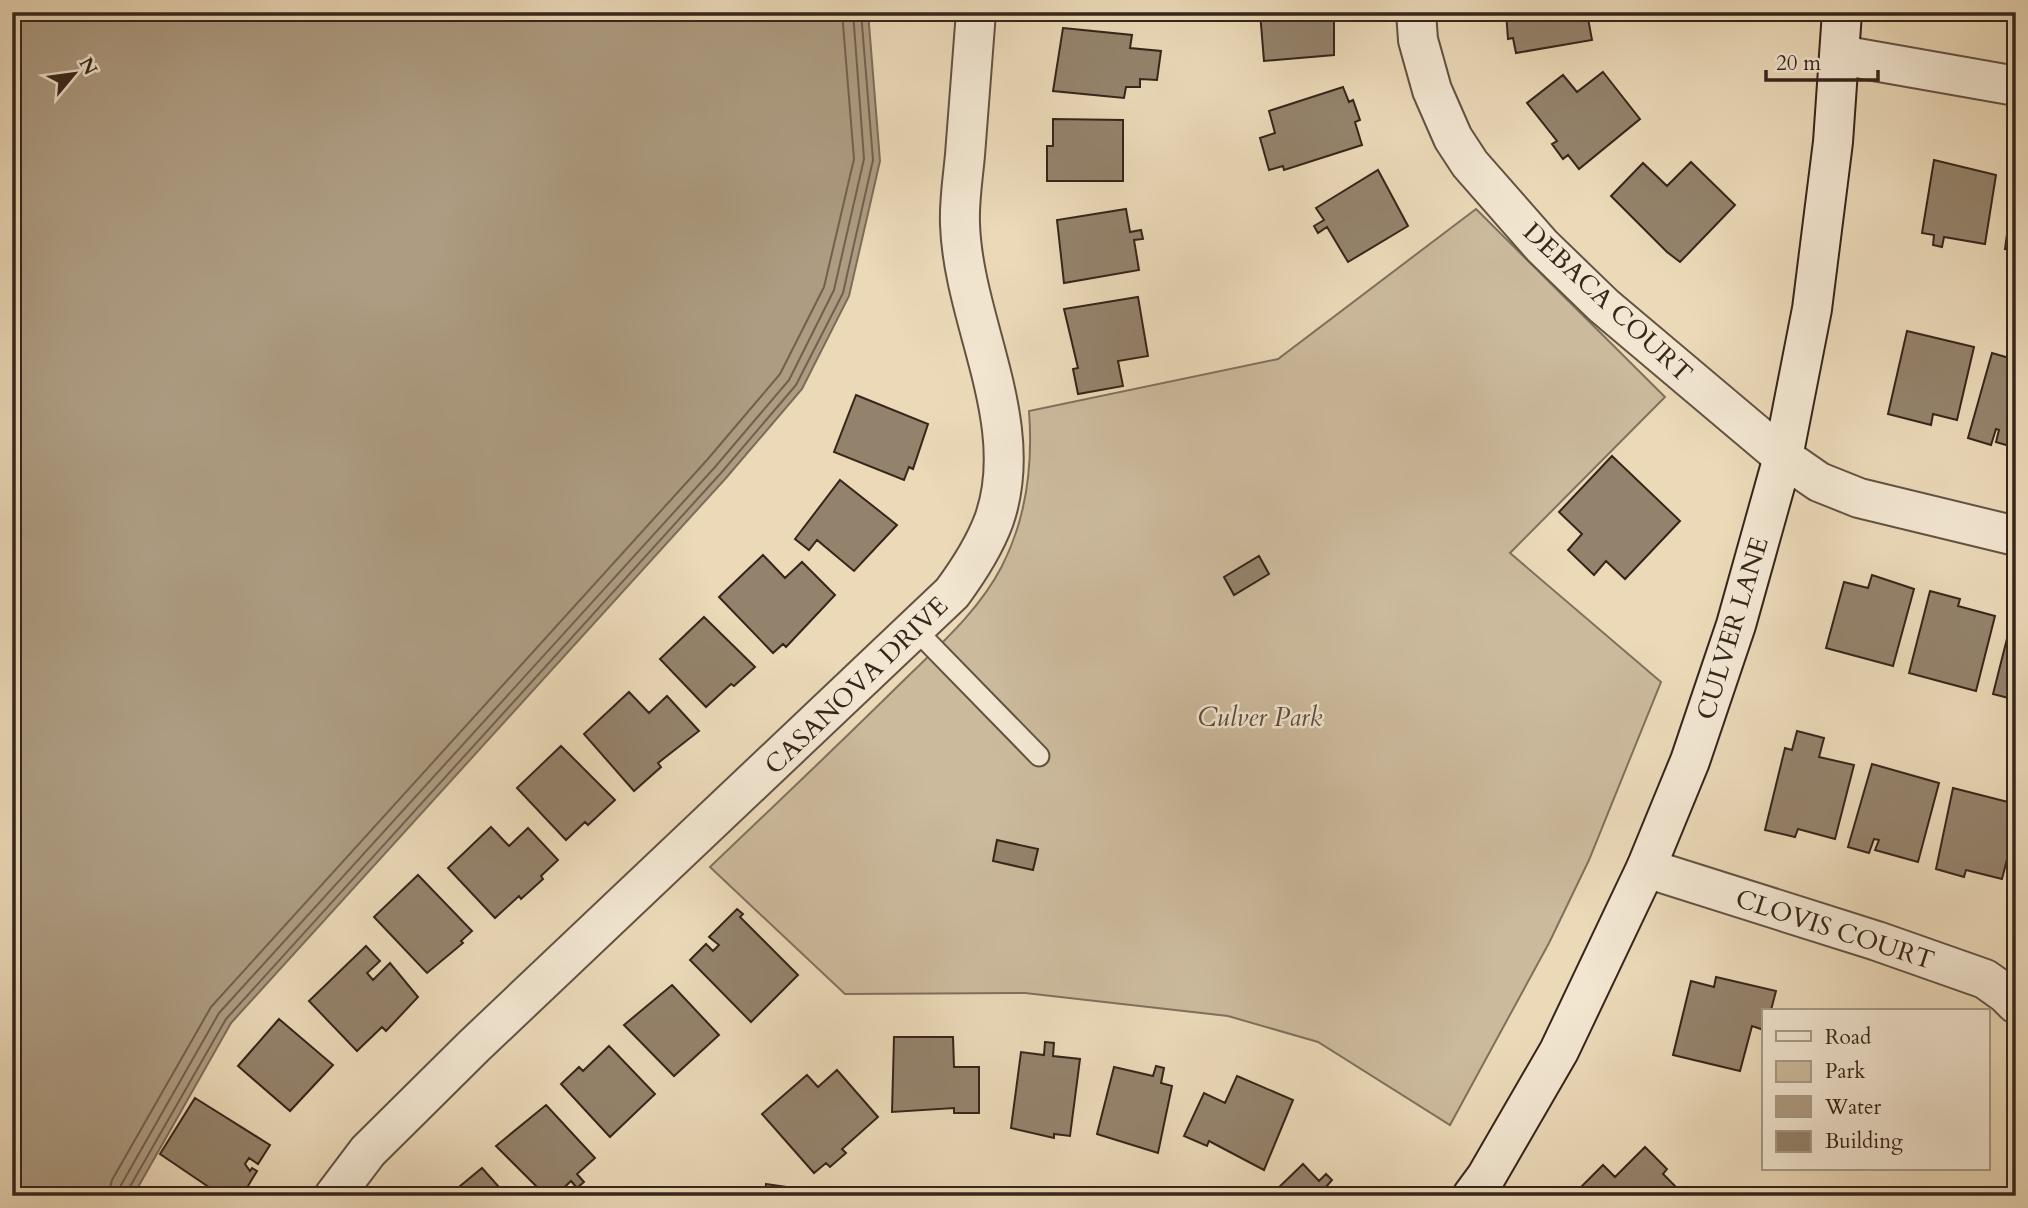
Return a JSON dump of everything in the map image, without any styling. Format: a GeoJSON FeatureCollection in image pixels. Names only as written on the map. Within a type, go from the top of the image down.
{"type":"FeatureCollection","features":[{"type":"Feature","properties":{"kind":"street","name":"CASANOVA DRIVE"},"geometry":{"type":"LineString","coordinates":[[334,1196],[368,1151],[464,1056],[952,593],[977,558],[994,519],[1003,477],[1003,442],[993,385],[967,285],[960,223],[976,12]]}},
{"type":"Feature","properties":{"kind":"street","name":"DEBACA COURT"},"geometry":{"type":"LineString","coordinates":[[1416,12],[1418,40],[1432,90],[1453,138],[1470,164],[1542,246],[1604,306],[1783,457],[1819,482],[1859,498],[2016,536]]}},
{"type":"Feature","properties":{"kind":"street","name":"CULVER LANE"},"geometry":{"type":"LineString","coordinates":[[1472,1196],[1486,1177],[1559,1051],[1646,868],[1690,761],[1736,625],[1783,457],[1812,309],[1833,142],[1842,12]]}},
{"type":"Feature","properties":{"kind":"street"},"geometry":{"type":"LineString","coordinates":[[1840,55],[2016,86]]}},
{"type":"Feature","properties":{"kind":"street","name":"CLOVIS COURT"},"geometry":{"type":"LineString","coordinates":[[1646,868],[1877,941],[1985,979],[2016,1004]]}},
{"type":"Feature","properties":{"kind":"lane"},"geometry":{"type":"LineString","coordinates":[[915,629],[1040,756]]}},
{"type":"Feature","properties":{"kind":"green space","name":"Culver Park"},"geometry":{"type":"Polygon","coordinates":[[[1476,209],[1665,397],[1510,553],[1661,682],[1589,860],[1549,943],[1450,1125],[1318,1042],[1228,1016],[1025,993],[845,994],[710,867],[941,644],[981,599],[1011,547],[1023,509],[1029,470],[1029,411],[1278,359],[1476,209]]]}},
{"type":"Feature","properties":{"kind":"water"},"geometry":{"type":"Polygon","coordinates":[[[12,12],[868,12],[880,161],[849,296],[802,389],[726,478],[231,1023],[133,1196],[12,1196],[12,12]]]}},
{"type":"Feature","properties":{"kind":"building"},"geometry":{"type":"Polygon","coordinates":[[[1260,12],[1334,12],[1334,55],[1264,61],[1260,12]]]}},
{"type":"Feature","properties":{"kind":"building"},"geometry":{"type":"Polygon","coordinates":[[[1506,12],[1592,12],[1587,13],[1592,40],[1516,53],[1513,38],[1508,39],[1506,12]]]}},
{"type":"Feature","properties":{"kind":"building"},"geometry":{"type":"Polygon","coordinates":[[[1063,28],[1132,35],[1130,48],[1161,51],[1157,80],[1140,79],[1140,87],[1126,87],[1124,98],[1053,91],[1063,28]]]}},
{"type":"Feature","properties":{"kind":"building"},"geometry":{"type":"Polygon","coordinates":[[[1603,72],[1640,119],[1579,169],[1568,155],[1563,159],[1552,144],[1557,141],[1527,103],[1563,75],[1577,92],[1603,72]]]}},
{"type":"Feature","properties":{"kind":"building"},"geometry":{"type":"Polygon","coordinates":[[[1343,87],[1349,102],[1353,100],[1360,120],[1355,122],[1362,145],[1284,170],[1283,166],[1269,170],[1260,138],[1275,133],[1269,111],[1343,87]]]}},
{"type":"Feature","properties":{"kind":"building"},"geometry":{"type":"Polygon","coordinates":[[[1053,119],[1123,120],[1123,181],[1047,181],[1047,146],[1053,146],[1053,119]]]}},
{"type":"Feature","properties":{"kind":"building"},"geometry":{"type":"Polygon","coordinates":[[[1934,160],[1996,175],[1985,244],[1944,237],[1942,247],[1933,245],[1934,235],[1922,233],[1934,160]]]}},
{"type":"Feature","properties":{"kind":"building"},"geometry":{"type":"Polygon","coordinates":[[[1691,162],[1735,205],[1680,262],[1611,196],[1643,163],[1667,186],[1691,162]]]}},
{"type":"Feature","properties":{"kind":"building"},"geometry":{"type":"Polygon","coordinates":[[[1378,170],[1408,226],[1348,262],[1327,227],[1318,233],[1314,226],[1324,220],[1316,208],[1378,170]]]}},
{"type":"Feature","properties":{"kind":"building"},"geometry":{"type":"Polygon","coordinates":[[[2016,174],[2016,250],[2005,249],[2016,174]]]}},
{"type":"Feature","properties":{"kind":"building"},"geometry":{"type":"Polygon","coordinates":[[[1126,209],[1130,232],[1141,230],[1143,239],[1134,240],[1139,270],[1064,283],[1057,220],[1126,209]]]}},
{"type":"Feature","properties":{"kind":"building"},"geometry":{"type":"Polygon","coordinates":[[[1138,297],[1148,356],[1118,361],[1123,386],[1078,394],[1073,369],[1078,368],[1064,309],[1138,297]]]}},
{"type":"Feature","properties":{"kind":"building"},"geometry":{"type":"Polygon","coordinates":[[[1907,331],[1974,347],[1957,420],[1933,414],[1931,425],[1888,414],[1907,331]]]}},
{"type":"Feature","properties":{"kind":"building"},"geometry":{"type":"Polygon","coordinates":[[[1992,353],[2016,360],[2016,448],[1996,442],[1999,430],[1996,429],[1991,445],[1968,438],[1992,353]]]}},
{"type":"Feature","properties":{"kind":"building"},"geometry":{"type":"Polygon","coordinates":[[[856,395],[928,424],[913,469],[909,467],[904,480],[834,452],[856,395]]]}},
{"type":"Feature","properties":{"kind":"building"},"geometry":{"type":"Polygon","coordinates":[[[1612,456],[1680,521],[1625,579],[1606,561],[1594,575],[1568,550],[1582,534],[1559,512],[1612,456]]]}},
{"type":"Feature","properties":{"kind":"building"},"geometry":{"type":"Polygon","coordinates":[[[840,480],[897,525],[854,571],[817,540],[809,550],[795,539],[840,480]]]}},
{"type":"Feature","properties":{"kind":"building"},"geometry":{"type":"Polygon","coordinates":[[[763,555],[785,578],[802,562],[835,595],[786,647],[783,644],[773,653],[719,597],[763,555]]]}},
{"type":"Feature","properties":{"kind":"building"},"geometry":{"type":"Polygon","coordinates":[[[1259,556],[1269,574],[1234,595],[1224,577],[1259,556]]]}},
{"type":"Feature","properties":{"kind":"building"},"geometry":{"type":"Polygon","coordinates":[[[1872,575],[1914,589],[1893,666],[1826,648],[1844,582],[1868,588],[1872,575]]]}},
{"type":"Feature","properties":{"kind":"building"},"geometry":{"type":"Polygon","coordinates":[[[1930,591],[1960,599],[1958,606],[1995,616],[1976,691],[1909,673],[1930,591]]]}},
{"type":"Feature","properties":{"kind":"building"},"geometry":{"type":"Polygon","coordinates":[[[2016,611],[2016,700],[1993,694],[2016,611]]]}},
{"type":"Feature","properties":{"kind":"building"},"geometry":{"type":"Polygon","coordinates":[[[704,617],[755,667],[706,707],[660,659],[704,617]]]}},
{"type":"Feature","properties":{"kind":"building"},"geometry":{"type":"Polygon","coordinates":[[[629,692],[649,713],[667,696],[699,731],[658,763],[661,767],[634,791],[584,734],[629,692]]]}},
{"type":"Feature","properties":{"kind":"building"},"geometry":{"type":"Polygon","coordinates":[[[1797,731],[1824,738],[1819,757],[1854,765],[1835,839],[1798,829],[1795,837],[1765,830],[1785,748],[1792,750],[1797,731]]]}},
{"type":"Feature","properties":{"kind":"building"},"geometry":{"type":"Polygon","coordinates":[[[561,746],[615,800],[588,825],[585,822],[566,840],[517,788],[561,746]]]}},
{"type":"Feature","properties":{"kind":"building"},"geometry":{"type":"Polygon","coordinates":[[[1872,764],[1939,783],[1918,862],[1875,850],[1879,840],[1874,839],[1869,853],[1848,847],[1872,764]]]}},
{"type":"Feature","properties":{"kind":"building"},"geometry":{"type":"Polygon","coordinates":[[[1953,788],[2016,804],[2016,824],[2002,879],[1966,870],[1964,877],[1936,869],[1953,788]]]}},
{"type":"Feature","properties":{"kind":"building"},"geometry":{"type":"Polygon","coordinates":[[[491,827],[509,846],[528,828],[558,860],[541,876],[543,879],[495,918],[448,868],[491,827]]]}},
{"type":"Feature","properties":{"kind":"building"},"geometry":{"type":"Polygon","coordinates":[[[997,840],[1038,849],[1033,870],[993,861],[997,840]]]}},
{"type":"Feature","properties":{"kind":"building"},"geometry":{"type":"Polygon","coordinates":[[[418,875],[472,931],[461,941],[463,943],[427,973],[374,917],[418,875]]]}},
{"type":"Feature","properties":{"kind":"building"},"geometry":{"type":"Polygon","coordinates":[[[737,909],[743,914],[740,917],[798,975],[751,1022],[690,960],[706,944],[713,951],[719,945],[709,937],[737,909]]]}},
{"type":"Feature","properties":{"kind":"building"},"geometry":{"type":"Polygon","coordinates":[[[366,946],[380,961],[367,973],[373,980],[390,963],[418,997],[386,1031],[382,1027],[357,1051],[309,1001],[366,946]]]}},
{"type":"Feature","properties":{"kind":"building"},"geometry":{"type":"Polygon","coordinates":[[[1716,977],[1776,991],[1771,1009],[1762,1009],[1762,1029],[1752,1026],[1740,1071],[1673,1055],[1691,981],[1714,987],[1716,977]]]}},
{"type":"Feature","properties":{"kind":"building"},"geometry":{"type":"Polygon","coordinates":[[[672,985],[719,1035],[674,1076],[624,1025],[672,985]]]}},
{"type":"Feature","properties":{"kind":"building"},"geometry":{"type":"Polygon","coordinates":[[[279,1019],[333,1065],[290,1111],[238,1066],[279,1019]]]}},
{"type":"Feature","properties":{"kind":"building"},"geometry":{"type":"Polygon","coordinates":[[[894,1037],[953,1037],[954,1067],[979,1067],[979,1113],[954,1113],[954,1108],[892,1112],[894,1037]]]}},
{"type":"Feature","properties":{"kind":"building"},"geometry":{"type":"Polygon","coordinates":[[[1045,1042],[1054,1043],[1053,1056],[1080,1059],[1070,1136],[1054,1134],[1054,1138],[1011,1128],[1021,1052],[1044,1055],[1045,1042]]]}},
{"type":"Feature","properties":{"kind":"building"},"geometry":{"type":"Polygon","coordinates":[[[609,1046],[655,1094],[610,1137],[561,1084],[579,1067],[583,1071],[609,1046]]]}},
{"type":"Feature","properties":{"kind":"building"},"geometry":{"type":"Polygon","coordinates":[[[1156,1066],[1164,1068],[1161,1083],[1172,1086],[1158,1153],[1097,1134],[1114,1067],[1153,1076],[1156,1066]]]}},
{"type":"Feature","properties":{"kind":"building"},"geometry":{"type":"Polygon","coordinates":[[[837,1070],[878,1117],[842,1149],[846,1153],[830,1167],[826,1163],[814,1173],[762,1114],[807,1075],[818,1087],[837,1070]]]}},
{"type":"Feature","properties":{"kind":"building"},"geometry":{"type":"Polygon","coordinates":[[[1237,1076],[1293,1100],[1264,1170],[1209,1141],[1207,1146],[1184,1136],[1204,1093],[1225,1103],[1237,1076]]]}},
{"type":"Feature","properties":{"kind":"building"},"geometry":{"type":"Polygon","coordinates":[[[195,1098],[270,1145],[258,1164],[249,1158],[245,1164],[250,1171],[252,1168],[257,1171],[242,1196],[222,1196],[160,1154],[195,1098]]]}},
{"type":"Feature","properties":{"kind":"building"},"geometry":{"type":"Polygon","coordinates":[[[546,1105],[595,1158],[577,1174],[584,1182],[577,1188],[571,1181],[555,1196],[546,1196],[496,1146],[546,1105]]]}},
{"type":"Feature","properties":{"kind":"building"},"geometry":{"type":"Polygon","coordinates":[[[1645,1147],[1667,1169],[1663,1174],[1683,1194],[1681,1196],[1581,1196],[1577,1191],[1603,1165],[1615,1177],[1645,1147]]]}},
{"type":"Feature","properties":{"kind":"building"},"geometry":{"type":"Polygon","coordinates":[[[1303,1164],[1319,1181],[1326,1174],[1332,1180],[1325,1188],[1332,1196],[1270,1196],[1303,1164]]]}},
{"type":"Feature","properties":{"kind":"building"},"geometry":{"type":"Polygon","coordinates":[[[482,1168],[507,1196],[448,1196],[482,1168]]]}},
{"type":"Feature","properties":{"kind":"building"},"geometry":{"type":"Polygon","coordinates":[[[766,1184],[808,1190],[807,1196],[765,1196],[766,1184]]]}}]}
